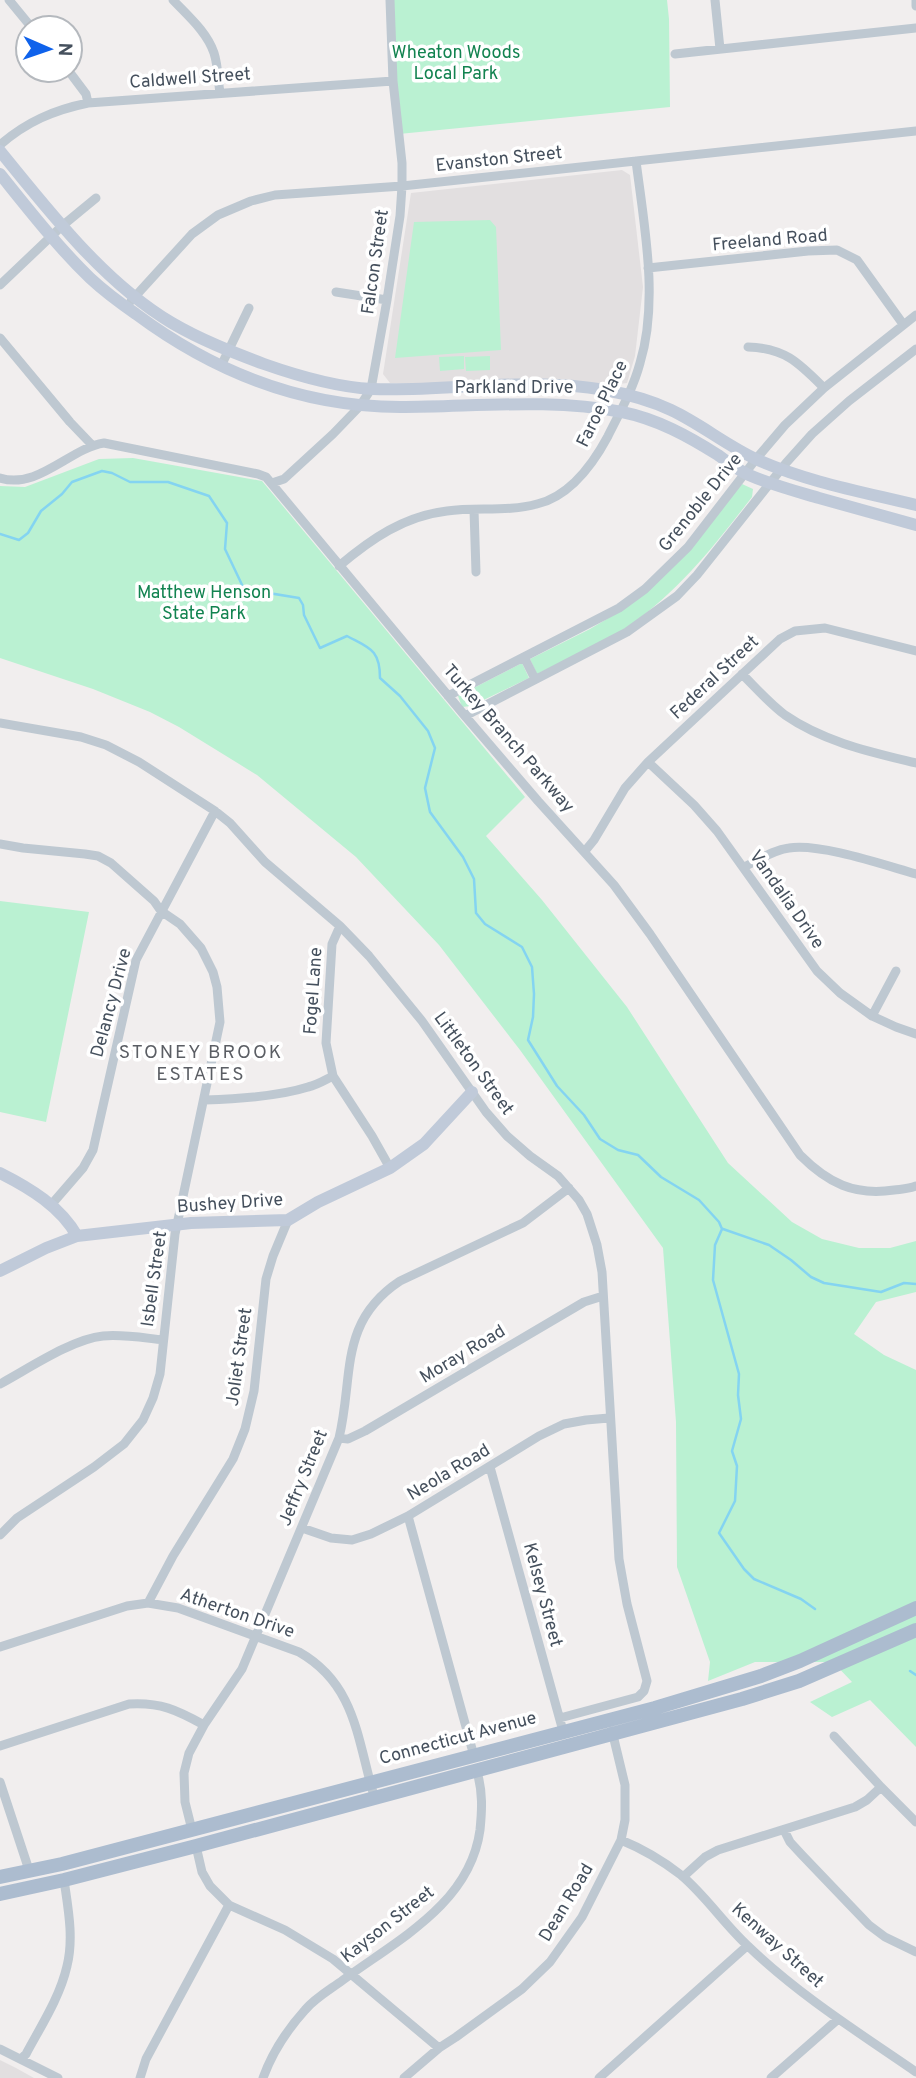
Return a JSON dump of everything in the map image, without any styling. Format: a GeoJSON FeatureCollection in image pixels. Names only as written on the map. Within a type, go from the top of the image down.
{"type":"FeatureCollection","features":[{"type":"Feature","properties":{"kind":"main road","name":"Connecticut Avenue"},"geometry":{"type":"LineString","coordinates":[[0,1877],[62,1864],[474,1756],[561,1725],[610,1720],[761,1676],[833,1647],[916,1608]]}},
{"type":"Feature","properties":{"kind":"main road","name":"Connecticut Avenue"},"geometry":{"type":"LineString","coordinates":[[0,1894],[196,1846],[742,1699],[799,1681],[916,1630]]}},
{"type":"Feature","properties":{"kind":"street"},"geometry":{"type":"LineString","coordinates":[[9,0],[20,14]]}},
{"type":"Feature","properties":{"kind":"street"},"geometry":{"type":"LineString","coordinates":[[173,0],[195,23],[215,54],[220,93]]}},
{"type":"Feature","properties":{"kind":"street","name":"Falcon Street"},"geometry":{"type":"LineString","coordinates":[[272,483],[284,478],[360,405],[371,389],[400,216],[402,186],[393,81],[390,0]]}},
{"type":"Feature","properties":{"kind":"street"},"geometry":{"type":"LineString","coordinates":[[715,0],[720,49]]}},
{"type":"Feature","properties":{"kind":"street"},"geometry":{"type":"LineString","coordinates":[[916,0],[916,6]]}},
{"type":"Feature","properties":{"kind":"street"},"geometry":{"type":"LineString","coordinates":[[675,54],[916,28]]}},
{"type":"Feature","properties":{"kind":"street","name":"Caldwell Street"},"geometry":{"type":"LineString","coordinates":[[0,145],[39,118],[88,103],[393,81]]}},
{"type":"Feature","properties":{"kind":"street"},"geometry":{"type":"LineString","coordinates":[[78,84],[86,94],[88,103]]}},
{"type":"Feature","properties":{"kind":"street","name":"Evanston Street"},"geometry":{"type":"LineString","coordinates":[[127,308],[192,234],[236,206],[275,195],[402,186],[916,131]]}},
{"type":"Feature","properties":{"kind":"street","name":"Parkland Drive"},"geometry":{"type":"LineString","coordinates":[[0,151],[62,226],[97,263],[135,296],[170,321],[228,351],[298,377],[371,389],[556,385],[604,390],[671,410],[755,459],[781,469],[916,505]]}},
{"type":"Feature","properties":{"kind":"street","name":"Faroe Place"},"geometry":{"type":"LineString","coordinates":[[340,566],[374,538],[427,514],[542,503],[559,495],[577,481],[599,453],[628,396],[641,361],[647,329],[648,268],[636,161]]}},
{"type":"Feature","properties":{"kind":"street","name":"Parkland Drive"},"geometry":{"type":"LineString","coordinates":[[0,174],[51,237],[92,280],[127,308],[168,338],[220,366],[272,387],[319,400],[360,405],[399,407],[548,403],[640,416],[662,424],[745,473],[769,484],[916,525]]}},
{"type":"Feature","properties":{"kind":"street"},"geometry":{"type":"LineString","coordinates":[[0,285],[96,198]]}},
{"type":"Feature","properties":{"kind":"street","name":"Freeland Road"},"geometry":{"type":"LineString","coordinates":[[648,268],[837,250],[857,260],[903,324]]}},
{"type":"Feature","properties":{"kind":"street"},"geometry":{"type":"LineString","coordinates":[[336,292],[387,300]]}},
{"type":"Feature","properties":{"kind":"street"},"geometry":{"type":"LineString","coordinates":[[220,366],[249,308]]}},
{"type":"Feature","properties":{"kind":"street","name":"Grenoble Drive"},"geometry":{"type":"LineString","coordinates":[[448,696],[619,608],[645,589],[688,548],[755,459],[785,425],[824,387],[916,315]]}},
{"type":"Feature","properties":{"kind":"street"},"geometry":{"type":"LineString","coordinates":[[0,338],[92,445],[68,460],[24,480],[8,481],[0,478]]}},
{"type":"Feature","properties":{"kind":"street"},"geometry":{"type":"LineString","coordinates":[[748,347],[785,354],[799,363],[824,387]]}},
{"type":"Feature","properties":{"kind":"street"},"geometry":{"type":"LineString","coordinates":[[465,716],[627,632],[677,596],[812,434],[849,401],[916,349]]}},
{"type":"Feature","properties":{"kind":"street","name":"Turkey Branch Parkway"},"geometry":{"type":"LineString","coordinates":[[92,445],[119,444],[266,477],[465,716],[614,885],[800,1155],[823,1175],[849,1188],[885,1192],[916,1186]]}},
{"type":"Feature","properties":{"kind":"street"},"geometry":{"type":"LineString","coordinates":[[474,510],[476,572]]}},
{"type":"Feature","properties":{"kind":"street","name":"Federal Street"},"geometry":{"type":"LineString","coordinates":[[585,851],[625,788],[648,762],[780,639],[794,631],[825,628],[916,651]]}},
{"type":"Feature","properties":{"kind":"street"},"geometry":{"type":"LineString","coordinates":[[524,657],[535,679]]}},
{"type":"Feature","properties":{"kind":"street"},"geometry":{"type":"LineString","coordinates":[[742,674],[769,701],[804,727],[831,740],[916,763]]}},
{"type":"Feature","properties":{"kind":"street","name":"Littleton Street"},"geometry":{"type":"LineString","coordinates":[[0,723],[81,737],[106,745],[139,762],[230,823],[265,862],[340,926],[369,956],[400,992],[486,1112],[507,1136],[558,1176],[579,1200],[587,1214],[602,1272],[619,1559],[646,1685],[638,1698],[561,1725]]}},
{"type":"Feature","properties":{"kind":"street","name":"Vandalia Drive"},"geometry":{"type":"LineString","coordinates":[[648,762],[694,805],[717,831],[817,971],[840,993],[872,1016],[916,1034]]}},
{"type":"Feature","properties":{"kind":"street","name":"Delancy Drive"},"geometry":{"type":"LineString","coordinates":[[51,1205],[83,1168],[93,1150],[136,960],[215,811]]}},
{"type":"Feature","properties":{"kind":"street","name":"Isbell Street"},"geometry":{"type":"LineString","coordinates":[[0,844],[98,856],[118,870],[154,901],[161,911],[180,924],[201,948],[217,987],[220,1021],[175,1234],[160,1374],[153,1398],[143,1420],[124,1444],[17,1518],[0,1535]]}},
{"type":"Feature","properties":{"kind":"street"},"geometry":{"type":"LineString","coordinates":[[744,867],[774,852],[802,847],[822,849],[916,874]]}},
{"type":"Feature","properties":{"kind":"street","name":"Fogel Lane"},"geometry":{"type":"LineString","coordinates":[[340,926],[332,944],[326,1043],[333,1076],[390,1168]]}},
{"type":"Feature","properties":{"kind":"street"},"geometry":{"type":"LineString","coordinates":[[872,1016],[896,971]]}},
{"type":"Feature","properties":{"kind":"street"},"geometry":{"type":"LineString","coordinates":[[205,1100],[299,1090],[333,1076]]}},
{"type":"Feature","properties":{"kind":"street","name":"Bushey Drive"},"geometry":{"type":"LineString","coordinates":[[0,1271],[46,1248],[77,1237],[179,1225],[288,1220],[318,1202],[390,1168],[424,1144],[472,1092]]}},
{"type":"Feature","properties":{"kind":"street"},"geometry":{"type":"LineString","coordinates":[[0,1173],[20,1183],[51,1205],[69,1223],[77,1237]]}},
{"type":"Feature","properties":{"kind":"street","name":"Jeffry Street"},"geometry":{"type":"LineString","coordinates":[[192,1830],[185,1802],[184,1773],[189,1753],[204,1725],[242,1669],[340,1438],[355,1335],[365,1316],[372,1305],[400,1281],[523,1223],[569,1188]]}},
{"type":"Feature","properties":{"kind":"street","name":"Joliet Street"},"geometry":{"type":"LineString","coordinates":[[148,1604],[173,1556],[233,1459],[245,1429],[254,1391],[266,1279],[272,1256],[288,1220]]}},
{"type":"Feature","properties":{"kind":"street","name":"Moray Road"},"geometry":{"type":"LineString","coordinates":[[340,1438],[348,1439],[365,1431],[584,1302],[603,1296]]}},
{"type":"Feature","properties":{"kind":"street"},"geometry":{"type":"LineString","coordinates":[[0,1384],[65,1349],[90,1339],[114,1336],[163,1340]]}},
{"type":"Feature","properties":{"kind":"street","name":"Neola Road"},"geometry":{"type":"LineString","coordinates":[[302,1528],[331,1538],[352,1540],[371,1534],[408,1516],[539,1436],[564,1424],[609,1418]]}},
{"type":"Feature","properties":{"kind":"street","name":"Kelsey Street"},"geometry":{"type":"LineString","coordinates":[[490,1467],[561,1725]]}},
{"type":"Feature","properties":{"kind":"street"},"geometry":{"type":"LineString","coordinates":[[408,1516],[474,1756]]}},
{"type":"Feature","properties":{"kind":"street","name":"Atherton Drive"},"geometry":{"type":"LineString","coordinates":[[0,1647],[127,1606],[148,1604],[178,1608],[307,1657],[316,1662],[344,1696],[374,1799]]}},
{"type":"Feature","properties":{"kind":"street"},"geometry":{"type":"LineString","coordinates":[[0,1746],[129,1704],[150,1703],[172,1709],[204,1725]]}},
{"type":"Feature","properties":{"kind":"street","name":"Dean Road"},"geometry":{"type":"LineString","coordinates":[[404,2078],[439,2048],[522,1989],[550,1962],[582,1917],[621,1840],[625,1820],[625,1785],[610,1720]]}},
{"type":"Feature","properties":{"kind":"street"},"geometry":{"type":"LineString","coordinates":[[834,1736],[916,1822]]}},
{"type":"Feature","properties":{"kind":"street","name":"Kayson Street"},"geometry":{"type":"LineString","coordinates":[[263,2078],[278,2044],[306,2008],[427,1918],[457,1888],[475,1853],[478,1840],[482,1787],[477,1772]]}},
{"type":"Feature","properties":{"kind":"street"},"geometry":{"type":"LineString","coordinates":[[0,1782],[29,1870]]}},
{"type":"Feature","properties":{"kind":"street"},"geometry":{"type":"LineString","coordinates":[[683,1877],[705,1857],[718,1850],[855,1807],[881,1787]]}},
{"type":"Feature","properties":{"kind":"street"},"geometry":{"type":"LineString","coordinates":[[783,1830],[790,1842],[869,1925],[885,1937],[916,1952]]}},
{"type":"Feature","properties":{"kind":"street","name":"Kenway Street"},"geometry":{"type":"LineString","coordinates":[[621,1840],[654,1856],[683,1877],[747,1946],[797,1989],[837,2020],[916,2072]]}},
{"type":"Feature","properties":{"kind":"street"},"geometry":{"type":"LineString","coordinates":[[196,1846],[202,1872],[210,1886],[229,1905],[285,1930],[333,1959],[439,2048]]}},
{"type":"Feature","properties":{"kind":"street"},"geometry":{"type":"LineString","coordinates":[[21,2059],[61,1986],[68,1965],[70,1922],[64,1880]]}},
{"type":"Feature","properties":{"kind":"street"},"geometry":{"type":"LineString","coordinates":[[140,2078],[146,2059],[229,1905]]}},
{"type":"Feature","properties":{"kind":"street"},"geometry":{"type":"LineString","coordinates":[[599,2078],[747,1946]]}},
{"type":"Feature","properties":{"kind":"street"},"geometry":{"type":"LineString","coordinates":[[771,2078],[837,2020]]}},
{"type":"Feature","properties":{"kind":"street"},"geometry":{"type":"LineString","coordinates":[[0,2049],[58,2078]]}},
{"type":"Feature","properties":{"kind":"shaded area"},"geometry":{"type":"Polygon","coordinates":[[[622,170],[630,175],[643,287],[635,356],[627,383],[390,383],[383,374],[411,193],[622,170]]]}},
{"type":"Feature","properties":{"kind":"shaded area"},"geometry":{"type":"Polygon","coordinates":[[[0,2060],[16,2068],[34,2078],[0,2078],[0,2060]]]}},
{"type":"Feature","properties":{"kind":"green space","name":"Wheaton Woods Local Park"},"geometry":{"type":"Polygon","coordinates":[[[390,0],[667,0],[670,107],[399,134],[390,0]]]}},
{"type":"Feature","properties":{"kind":"green space"},"geometry":{"type":"Polygon","coordinates":[[[490,220],[496,227],[501,350],[395,358],[414,222],[490,220]]]}},
{"type":"Feature","properties":{"kind":"green space"},"geometry":{"type":"Polygon","coordinates":[[[464,356],[464,369],[440,371],[439,357],[464,356]]]}},
{"type":"Feature","properties":{"kind":"green space"},"geometry":{"type":"Polygon","coordinates":[[[490,356],[490,370],[466,371],[465,357],[490,356]]]}},
{"type":"Feature","properties":{"kind":"green space","name":"Matthew Henson State Park"},"geometry":{"type":"Polygon","coordinates":[[[133,458],[262,481],[525,797],[486,836],[542,900],[627,1007],[728,1163],[792,1222],[822,1239],[859,1248],[890,1248],[916,1241],[916,1292],[876,1302],[854,1334],[884,1355],[916,1370],[916,1747],[870,1700],[832,1717],[810,1702],[852,1682],[833,1662],[755,1662],[708,1681],[710,1662],[677,1567],[676,1422],[663,1248],[520,1050],[439,945],[356,857],[257,775],[150,712],[93,689],[0,658],[0,486],[25,487],[99,459],[133,458]]]}},
{"type":"Feature","properties":{"kind":"green space"},"geometry":{"type":"Polygon","coordinates":[[[742,484],[753,489],[752,497],[710,550],[664,598],[618,633],[537,674],[530,659],[627,607],[742,484]]]}},
{"type":"Feature","properties":{"kind":"green space"},"geometry":{"type":"Polygon","coordinates":[[[522,663],[529,678],[471,706],[462,707],[458,696],[522,663]]]}},
{"type":"Feature","properties":{"kind":"green space"},"geometry":{"type":"Polygon","coordinates":[[[0,901],[89,912],[46,1122],[0,1112],[0,901]]]}},
{"type":"Feature","properties":{"kind":"waterway"},"geometry":{"type":"LineString","coordinates":[[0,534],[19,540],[28,533],[41,511],[72,482],[102,471],[130,482],[168,482],[209,496],[227,523],[225,549],[244,589],[299,598],[320,648],[347,636],[372,651],[378,661],[380,678],[400,696],[428,731],[435,748],[425,788],[430,812],[463,857],[474,879],[476,913],[485,924],[522,947],[532,967],[533,1017],[528,1040],[557,1086],[584,1115],[600,1139],[618,1150],[638,1155],[661,1177],[699,1200],[719,1222],[722,1229],[715,1245],[713,1280],[739,1374],[741,1419],[732,1451],[737,1466],[735,1501],[719,1533],[754,1579],[801,1599],[815,1609]]}},
{"type":"Feature","properties":{"kind":"waterway"},"geometry":{"type":"LineString","coordinates":[[723,1229],[769,1245],[811,1277],[824,1283],[881,1292],[904,1283],[916,1284]]}},
{"type":"Feature","properties":{"kind":"waterway"},"geometry":{"type":"LineString","coordinates":[[910,1671],[916,1675]]}},
{"type":"Feature","properties":{"kind":"district","name":"STONEY BROOK ESTATES"},"geometry":{"type":"Point","coordinates":[201,1064]}}]}
